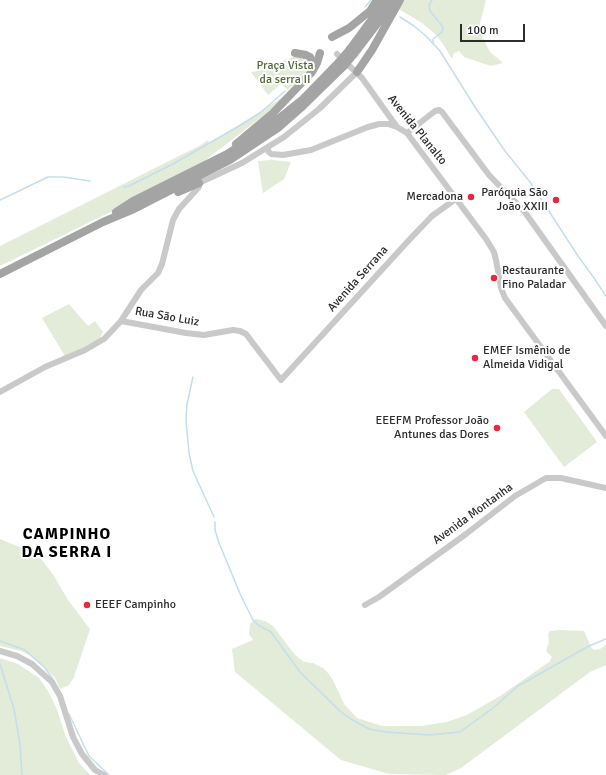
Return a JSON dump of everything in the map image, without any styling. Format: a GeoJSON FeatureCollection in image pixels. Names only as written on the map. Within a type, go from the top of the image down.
{"type":"FeatureCollection","features":[{"type":"Feature","properties":{"kind":"main road"},"geometry":{"type":"LineString","coordinates":[[357,72],[372,50],[378,18],[377,0]]}},
{"type":"Feature","properties":{"kind":"main road"},"geometry":{"type":"LineString","coordinates":[[103,222],[133,201],[228,154],[279,118],[303,99],[340,60],[352,52],[378,18],[393,2]]}},
{"type":"Feature","properties":{"kind":"main road"},"geometry":{"type":"LineString","coordinates":[[332,37],[349,28],[378,18]]}},
{"type":"Feature","properties":{"kind":"main road"},"geometry":{"type":"LineString","coordinates":[[295,53],[310,57],[313,66],[312,72]]}},
{"type":"Feature","properties":{"kind":"main road"},"geometry":{"type":"LineString","coordinates":[[228,154],[240,140],[273,113],[312,72],[320,53]]}},
{"type":"Feature","properties":{"kind":"main road"},"geometry":{"type":"LineString","coordinates":[[0,274],[103,222],[134,209],[230,160],[254,145],[278,128],[303,106],[340,60]]}},
{"type":"Feature","properties":{"kind":"main road"},"geometry":{"type":"LineString","coordinates":[[134,209],[157,202],[199,183]]}},
{"type":"Feature","properties":{"kind":"street","name":"Avenida Planalto"},"geometry":{"type":"LineString","coordinates":[[340,60],[357,72],[377,97],[390,117],[398,127],[407,133],[457,198],[494,252],[500,288],[505,298],[606,436]]}},
{"type":"Feature","properties":{"kind":"street"},"geometry":{"type":"LineString","coordinates":[[0,392],[45,367],[85,350],[104,339],[121,321],[141,290],[158,273],[162,264],[173,220],[179,209],[199,187],[199,183],[242,163],[284,137],[319,109],[357,72]]}},
{"type":"Feature","properties":{"kind":"street"},"geometry":{"type":"LineString","coordinates":[[407,133],[435,111],[438,110],[442,112],[489,175],[524,211],[606,326]]}},
{"type":"Feature","properties":{"kind":"street"},"geometry":{"type":"LineString","coordinates":[[268,147],[268,151],[271,154],[308,151],[379,124],[388,120],[390,117]]}},
{"type":"Feature","properties":{"kind":"street"},"geometry":{"type":"LineString","coordinates":[[379,124],[388,124],[398,127]]}},
{"type":"Feature","properties":{"kind":"street","name":"Avenida Serrana"},"geometry":{"type":"LineString","coordinates":[[233,330],[246,334],[281,380],[410,238],[432,216],[457,198]]}},
{"type":"Feature","properties":{"kind":"street","name":"Rua São Luiz"},"geometry":{"type":"LineString","coordinates":[[121,321],[204,335],[233,330]]}},
{"type":"Feature","properties":{"kind":"street","name":"Avenida Montanha"},"geometry":{"type":"LineString","coordinates":[[365,605],[379,597],[466,534],[515,496],[546,478],[561,478],[606,488]]}},
{"type":"Feature","properties":{"kind":"street"},"geometry":{"type":"LineString","coordinates":[[0,651],[17,656],[32,664],[52,682],[60,696],[73,737],[82,754],[95,770],[104,775]]}},
{"type":"Feature","properties":{"kind":"green space"},"geometry":{"type":"Polygon","coordinates":[[[402,0],[486,0],[480,23],[480,32],[490,52],[503,63],[491,66],[464,57],[459,51],[454,53],[452,59],[435,34],[422,23],[397,8],[402,0]]]}},
{"type":"Feature","properties":{"kind":"green space","name":"Praça Vista da serra II"},"geometry":{"type":"Polygon","coordinates":[[[302,56],[309,61],[310,66],[308,73],[299,78],[288,90],[281,84],[268,95],[251,72],[269,69],[273,64],[302,56]]]}},
{"type":"Feature","properties":{"kind":"green space"},"geometry":{"type":"Polygon","coordinates":[[[283,97],[284,100],[186,175],[0,266],[0,246],[199,146],[208,140],[209,144],[283,97]]]}},
{"type":"Feature","properties":{"kind":"green space"},"geometry":{"type":"Polygon","coordinates":[[[272,160],[291,162],[284,179],[263,193],[258,161],[272,160]]]}},
{"type":"Feature","properties":{"kind":"green space"},"geometry":{"type":"Polygon","coordinates":[[[69,304],[88,326],[95,321],[103,332],[100,338],[91,344],[65,356],[42,318],[69,304]]]}},
{"type":"Feature","properties":{"kind":"green space"},"geometry":{"type":"Polygon","coordinates":[[[552,389],[559,389],[597,442],[564,467],[524,412],[552,389]]]}},
{"type":"Feature","properties":{"kind":"green space"},"geometry":{"type":"Polygon","coordinates":[[[0,539],[29,551],[42,560],[54,576],[68,600],[90,629],[74,677],[69,685],[60,689],[55,678],[36,659],[21,651],[0,646],[0,539]]]}},
{"type":"Feature","properties":{"kind":"green space"},"geometry":{"type":"Polygon","coordinates":[[[256,619],[265,621],[273,626],[295,655],[304,662],[313,663],[323,668],[333,680],[344,704],[357,718],[382,726],[421,726],[447,722],[467,715],[500,696],[549,662],[552,657],[546,651],[549,642],[548,634],[550,631],[584,631],[591,647],[594,650],[600,649],[606,645],[606,665],[590,672],[461,768],[446,775],[389,774],[341,760],[235,672],[232,649],[253,640],[249,634],[250,624],[256,619]]]}},
{"type":"Feature","properties":{"kind":"green space"},"geometry":{"type":"Polygon","coordinates":[[[0,658],[18,664],[39,678],[56,707],[66,737],[79,763],[90,775],[0,775],[0,658]]]}},
{"type":"Feature","properties":{"kind":"waterway"},"geometry":{"type":"LineString","coordinates":[[365,7],[371,0]]}},
{"type":"Feature","properties":{"kind":"waterway"},"geometry":{"type":"LineString","coordinates":[[432,0],[429,5],[430,11],[443,27],[442,32],[433,39],[433,43]]}},
{"type":"Feature","properties":{"kind":"waterway"},"geometry":{"type":"LineString","coordinates":[[400,17],[426,36],[440,51],[475,107],[505,151],[530,182],[606,296]]}},
{"type":"Feature","properties":{"kind":"waterway"},"geometry":{"type":"LineString","coordinates":[[124,187],[129,186],[173,164],[239,126],[260,113],[285,91]]}},
{"type":"Feature","properties":{"kind":"waterway"},"geometry":{"type":"LineString","coordinates":[[0,200],[48,177],[63,177],[90,181]]}},
{"type":"Feature","properties":{"kind":"waterway"},"geometry":{"type":"LineString","coordinates":[[193,377],[187,404],[186,420],[189,453],[193,471],[214,517]]}},
{"type":"Feature","properties":{"kind":"waterway"},"geometry":{"type":"LineString","coordinates":[[215,522],[215,530],[219,543],[241,596],[253,620],[258,625],[271,632],[300,672],[341,712],[369,729],[386,732],[429,735],[460,732],[493,708],[518,686],[589,646],[606,639]]}},
{"type":"Feature","properties":{"kind":"waterway"},"geometry":{"type":"LineString","coordinates":[[0,641],[25,650],[44,667],[53,679]]}},
{"type":"Feature","properties":{"kind":"waterway"},"geometry":{"type":"LineString","coordinates":[[0,664],[14,709],[20,744],[22,775]]}},
{"type":"Feature","properties":{"kind":"waterway"},"geometry":{"type":"LineString","coordinates":[[69,714],[89,756],[109,775]]}},
{"type":"Feature","properties":{"kind":"place","name":"Mercadona"},"geometry":{"type":"Point","coordinates":[471,197]}},
{"type":"Feature","properties":{"kind":"place","name":"Paróquia São João XXIII"},"geometry":{"type":"Point","coordinates":[556,200]}},
{"type":"Feature","properties":{"kind":"place","name":"Restaurante Fino Paladar"},"geometry":{"type":"Point","coordinates":[494,278]}},
{"type":"Feature","properties":{"kind":"place","name":"EMEF Ismênio de Almeida Vidigal"},"geometry":{"type":"Point","coordinates":[475,358]}},
{"type":"Feature","properties":{"kind":"place","name":"EEEFM Professor João Antunes das Dores"},"geometry":{"type":"Point","coordinates":[497,428]}},
{"type":"Feature","properties":{"kind":"place","name":"EEEF Campinho"},"geometry":{"type":"Point","coordinates":[87,605]}},
{"type":"Feature","properties":{"kind":"district","name":"CAMPINHO DA SERRA I"},"geometry":{"type":"Point","coordinates":[67,544]}}]}
